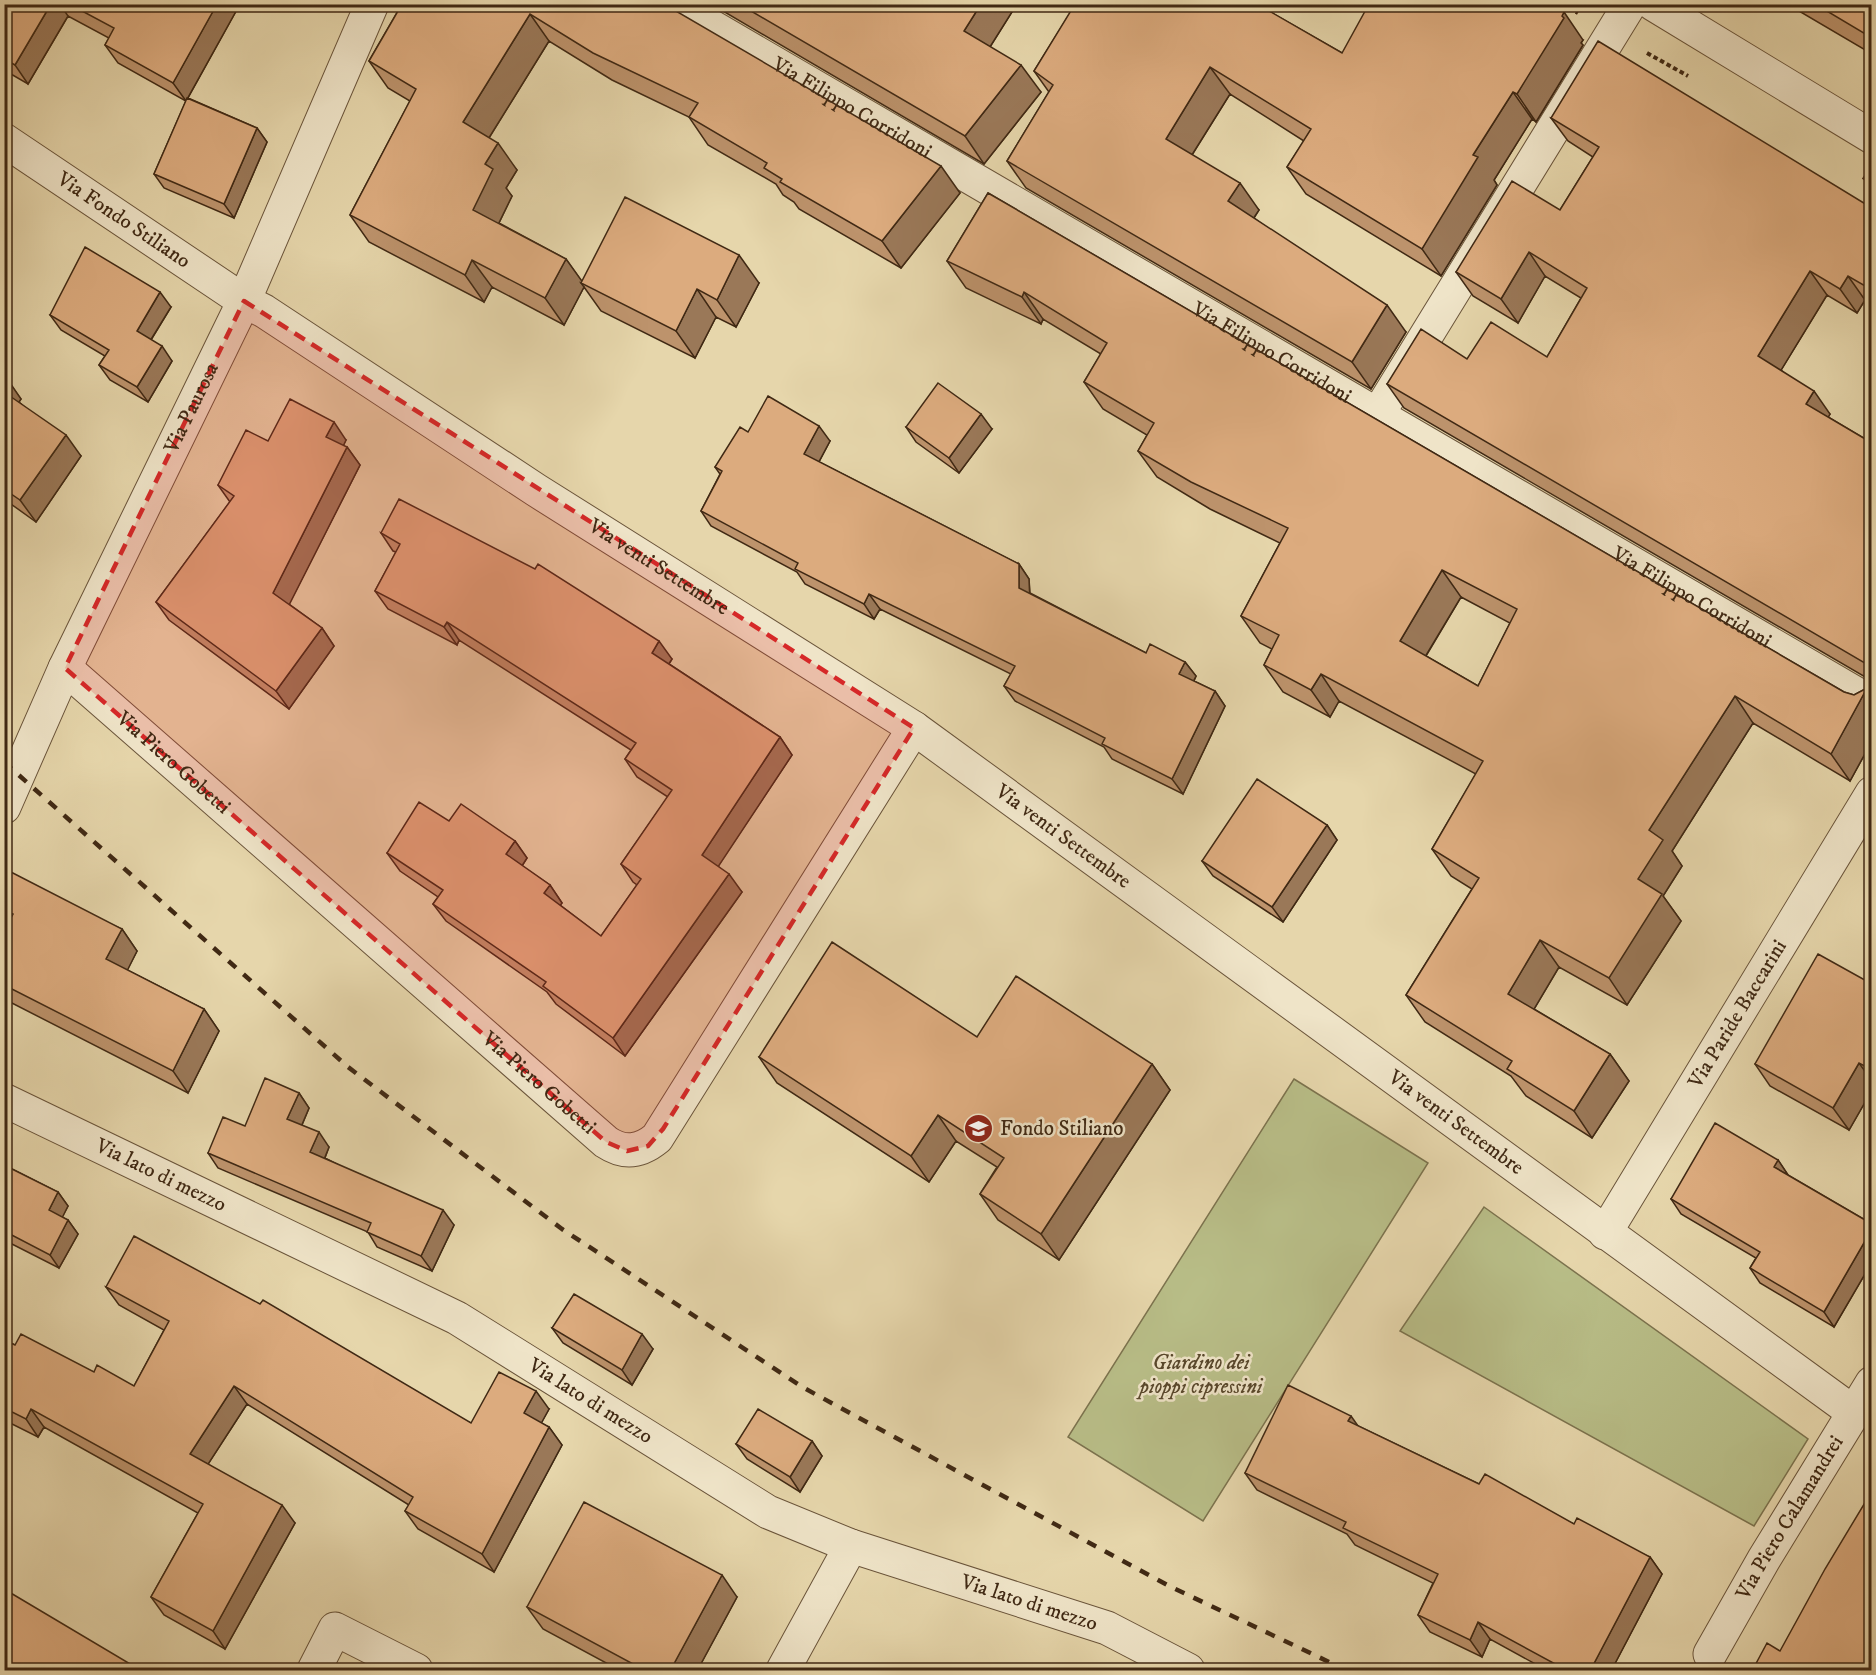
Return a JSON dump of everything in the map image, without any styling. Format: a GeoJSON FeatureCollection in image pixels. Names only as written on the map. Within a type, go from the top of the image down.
{"type":"FeatureCollection","features":[{"type":"Feature","properties":{"kind":"street","name":"Via Paurosa"},"geometry":{"type":"LineString","coordinates":[[4,807],[65,668],[244,301],[372,4]]}},
{"type":"Feature","properties":{"kind":"street","name":"Via Filippo Corridoni"},"geometry":{"type":"LineString","coordinates":[[673,4],[1872,703]]}},
{"type":"Feature","properties":{"kind":"street"},"geometry":{"type":"LineString","coordinates":[[1378,414],[1630,4]]}},
{"type":"Feature","properties":{"kind":"street"},"geometry":{"type":"LineString","coordinates":[[1653,4],[1872,137]]}},
{"type":"Feature","properties":{"kind":"street","name":"Via Fondo Stiliano"},"geometry":{"type":"LineString","coordinates":[[4,140],[244,301]]}},
{"type":"Feature","properties":{"kind":"street","name":"Via venti Settembre"},"geometry":{"type":"LineString","coordinates":[[244,301],[536,490],[914,728],[1853,1413]]}},
{"type":"Feature","properties":{"kind":"street","name":"Via Piero Gobetti"},"geometry":{"type":"LineString","coordinates":[[65,668],[606,1142],[627,1151],[648,1146],[657,1138],[914,728]]}},
{"type":"Feature","properties":{"kind":"street","name":"Via Paride Baccarini"},"geometry":{"type":"LineString","coordinates":[[1605,1233],[1872,793]]}},
{"type":"Feature","properties":{"kind":"street","name":"Via lato di mezzo"},"geometry":{"type":"LineString","coordinates":[[4,1100],[457,1318],[768,1512],[851,1546],[1107,1628],[1188,1671]]}},
{"type":"Feature","properties":{"kind":"street","name":"Via Piero Calamandrei"},"geometry":{"type":"LineString","coordinates":[[1710,1654],[1764,1559],[1872,1383]]}},
{"type":"Feature","properties":{"kind":"street"},"geometry":{"type":"LineString","coordinates":[[783,1671],[851,1546]]}},
{"type":"Feature","properties":{"kind":"street"},"geometry":{"type":"LineString","coordinates":[[314,1671],[335,1629],[416,1671]]}},
{"type":"Feature","properties":{"kind":"highlighted area"},"geometry":{"type":"Polygon","coordinates":[[[244,301],[914,728],[663,1129],[648,1146],[627,1151],[606,1142],[65,668],[244,301]]]}},
{"type":"Feature","properties":{"kind":"green space","name":"Giardino dei pioppi cipressini"},"geometry":{"type":"Polygon","coordinates":[[[1294,1079],[1428,1163],[1203,1521],[1068,1437],[1294,1079]]]}},
{"type":"Feature","properties":{"kind":"green space"},"geometry":{"type":"Polygon","coordinates":[[[1484,1207],[1808,1439],[1754,1526],[1400,1331],[1484,1207]]]}},
{"type":"Feature","properties":{"kind":"building"},"geometry":{"type":"Polygon","coordinates":[[[4,4],[51,4],[15,65],[4,59],[4,4]]]}},
{"type":"Feature","properties":{"kind":"building"},"geometry":{"type":"Polygon","coordinates":[[[69,4],[217,4],[173,83],[105,45],[114,28],[69,4]]]}},
{"type":"Feature","properties":{"kind":"building"},"geometry":{"type":"Polygon","coordinates":[[[402,4],[664,4],[941,166],[882,241],[780,182],[782,179],[764,168],[767,163],[689,117],[698,103],[593,53],[530,14],[463,122],[498,143],[485,164],[493,169],[473,210],[566,259],[545,298],[472,260],[465,275],[350,215],[416,89],[369,61],[402,4]]]}},
{"type":"Feature","properties":{"kind":"building"},"geometry":{"type":"Polygon","coordinates":[[[739,4],[981,4],[964,31],[1021,65],[965,136],[739,4]]]}},
{"type":"Feature","properties":{"kind":"building"},"geometry":{"type":"Polygon","coordinates":[[[1075,4],[1257,4],[1342,53],[1369,4],[1552,4],[1564,12],[1562,16],[1564,18],[1517,94],[1513,92],[1473,155],[1478,157],[1422,249],[1287,167],[1311,129],[1210,67],[1166,139],[1240,183],[1228,201],[1387,305],[1352,362],[1007,161],[1053,85],[1034,71],[1075,4]]]}},
{"type":"Feature","properties":{"kind":"building"},"geometry":{"type":"Polygon","coordinates":[[[1815,4],[1872,4],[1872,38],[1815,4]]]}},
{"type":"Feature","properties":{"kind":"building"},"geometry":{"type":"Polygon","coordinates":[[[1598,41],[1872,208],[1872,290],[1848,276],[1840,289],[1810,271],[1758,356],[1814,391],[1806,404],[1872,443],[1872,670],[1865,663],[1387,384],[1421,329],[1467,359],[1491,322],[1547,357],[1587,288],[1529,252],[1501,299],[1456,272],[1512,181],[1560,210],[1599,147],[1551,118],[1598,41]]]}},
{"type":"Feature","properties":{"kind":"building"},"geometry":{"type":"Polygon","coordinates":[[[187,98],[257,128],[224,204],[154,174],[187,98]]]}},
{"type":"Feature","properties":{"kind":"building"},"geometry":{"type":"Polygon","coordinates":[[[988,193],[1844,692],[1854,695],[1867,688],[1831,754],[1735,696],[1649,830],[1663,840],[1638,879],[1662,894],[1609,978],[1540,940],[1508,994],[1610,1054],[1574,1111],[1507,1069],[1512,1061],[1406,995],[1479,878],[1432,849],[1483,761],[1321,674],[1311,690],[1264,665],[1279,635],[1241,616],[1288,528],[1191,482],[1138,451],[1154,423],[1084,382],[1107,343],[1024,292],[1022,297],[947,261],[988,193]],[[1442,570],[1400,641],[1478,686],[1517,609],[1442,570]]]}},
{"type":"Feature","properties":{"kind":"building"},"geometry":{"type":"Polygon","coordinates":[[[625,197],[739,255],[717,300],[697,289],[676,331],[581,283],[625,197]]]}},
{"type":"Feature","properties":{"kind":"building"},"geometry":{"type":"Polygon","coordinates":[[[85,247],[160,292],[137,331],[162,346],[137,387],[99,365],[109,350],[50,315],[85,247]]]}},
{"type":"Feature","properties":{"kind":"building"},"geometry":{"type":"Polygon","coordinates":[[[938,383],[981,414],[949,458],[906,427],[938,383]]]}},
{"type":"Feature","properties":{"kind":"building"},"geometry":{"type":"Polygon","coordinates":[[[4,392],[66,435],[20,500],[4,489],[4,392]]]}},
{"type":"Feature","properties":{"kind":"building"},"geometry":{"type":"Polygon","coordinates":[[[768,396],[819,426],[804,454],[1019,564],[1019,588],[1146,653],[1150,644],[1185,662],[1179,674],[1215,691],[1172,779],[1102,744],[1105,738],[1004,686],[1015,666],[869,594],[864,604],[795,569],[798,563],[701,511],[722,471],[715,467],[740,427],[748,432],[768,396]]]}},
{"type":"Feature","properties":{"kind":"building"},"geometry":{"type":"Polygon","coordinates":[[[290,399],[334,422],[326,437],[347,447],[273,593],[322,628],[276,691],[156,602],[234,496],[218,485],[246,430],[268,441],[290,399]]]}},
{"type":"Feature","properties":{"kind":"building"},"geometry":{"type":"Polygon","coordinates":[[[399,499],[535,569],[538,564],[659,641],[652,653],[780,737],[702,855],[729,874],[613,1038],[543,986],[546,982],[433,904],[443,890],[387,853],[419,802],[449,821],[461,804],[515,841],[506,854],[550,885],[544,893],[601,936],[641,879],[621,864],[672,790],[625,759],[636,743],[447,622],[444,627],[375,591],[400,544],[381,533],[399,499]]]}},
{"type":"Feature","properties":{"kind":"building"},"geometry":{"type":"Polygon","coordinates":[[[1257,779],[1327,825],[1272,907],[1202,861],[1257,779]]]}},
{"type":"Feature","properties":{"kind":"building"},"geometry":{"type":"Polygon","coordinates":[[[7,870],[122,929],[106,959],[204,1009],[173,1071],[4,985],[4,931],[13,914],[4,910],[4,876],[7,870]]]}},
{"type":"Feature","properties":{"kind":"building"},"geometry":{"type":"Polygon","coordinates":[[[832,942],[977,1037],[1016,976],[1152,1064],[1041,1234],[980,1194],[1004,1158],[938,1115],[911,1156],[759,1057],[832,942]]]}},
{"type":"Feature","properties":{"kind":"building"},"geometry":{"type":"Polygon","coordinates":[[[1818,954],[1872,984],[1872,1070],[1859,1063],[1833,1108],[1755,1064],[1818,954]]]}},
{"type":"Feature","properties":{"kind":"building"},"geometry":{"type":"Polygon","coordinates":[[[265,1078],[299,1093],[287,1119],[319,1132],[310,1152],[443,1210],[421,1256],[367,1232],[371,1223],[208,1153],[223,1117],[245,1126],[265,1078]]]}},
{"type":"Feature","properties":{"kind":"building"},"geometry":{"type":"Polygon","coordinates":[[[1715,1123],[1778,1160],[1774,1167],[1872,1224],[1872,1229],[1824,1312],[1750,1268],[1760,1252],[1671,1199],[1715,1123]]]}},
{"type":"Feature","properties":{"kind":"building"},"geometry":{"type":"Polygon","coordinates":[[[4,1165],[58,1192],[49,1210],[68,1220],[50,1255],[4,1231],[4,1165]]]}},
{"type":"Feature","properties":{"kind":"building"},"geometry":{"type":"Polygon","coordinates":[[[134,1236],[260,1304],[263,1300],[471,1423],[499,1372],[536,1391],[524,1413],[549,1427],[482,1554],[405,1511],[413,1497],[234,1386],[190,1454],[282,1505],[213,1631],[151,1597],[203,1504],[31,1409],[26,1419],[4,1408],[4,1340],[15,1345],[21,1334],[94,1372],[97,1365],[134,1386],[169,1321],[106,1287],[134,1236]]]}},
{"type":"Feature","properties":{"kind":"building"},"geometry":{"type":"Polygon","coordinates":[[[574,1294],[642,1334],[622,1370],[552,1328],[574,1294]]]}},
{"type":"Feature","properties":{"kind":"building"},"geometry":{"type":"Polygon","coordinates":[[[1288,1385],[1351,1416],[1348,1421],[1479,1484],[1485,1474],[1574,1524],[1577,1518],[1650,1557],[1590,1671],[1568,1671],[1478,1622],[1470,1640],[1418,1615],[1438,1574],[1343,1528],[1346,1522],[1245,1473],[1288,1385]]]}},
{"type":"Feature","properties":{"kind":"building"},"geometry":{"type":"Polygon","coordinates":[[[758,1409],[812,1441],[790,1477],[736,1444],[758,1409]]]}},
{"type":"Feature","properties":{"kind":"building"},"geometry":{"type":"Polygon","coordinates":[[[1872,1491],[1872,1671],[1752,1671],[1767,1643],[1780,1651],[1825,1569],[1872,1491]]]}},
{"type":"Feature","properties":{"kind":"building"},"geometry":{"type":"Polygon","coordinates":[[[584,1502],[722,1575],[670,1671],[646,1671],[527,1607],[584,1502]]]}},
{"type":"Feature","properties":{"kind":"building"},"geometry":{"type":"Polygon","coordinates":[[[4,1589],[142,1671],[4,1671],[4,1589]]]}},
{"type":"Feature","properties":{"kind":"building"},"geometry":{"type":"Polygon","coordinates":[[[1144,1666],[1153,1671],[1141,1671],[1144,1666]]]}},
{"type":"Feature","properties":{"kind":"railway"},"geometry":{"type":"LineString","coordinates":[[4,762],[348,1067],[562,1229],[804,1388],[1169,1586],[1346,1670]]}},
{"type":"Feature","properties":{"kind":"place","name":"Fondo Stiliano"},"geometry":{"type":"Point","coordinates":[979,1129]}}]}
